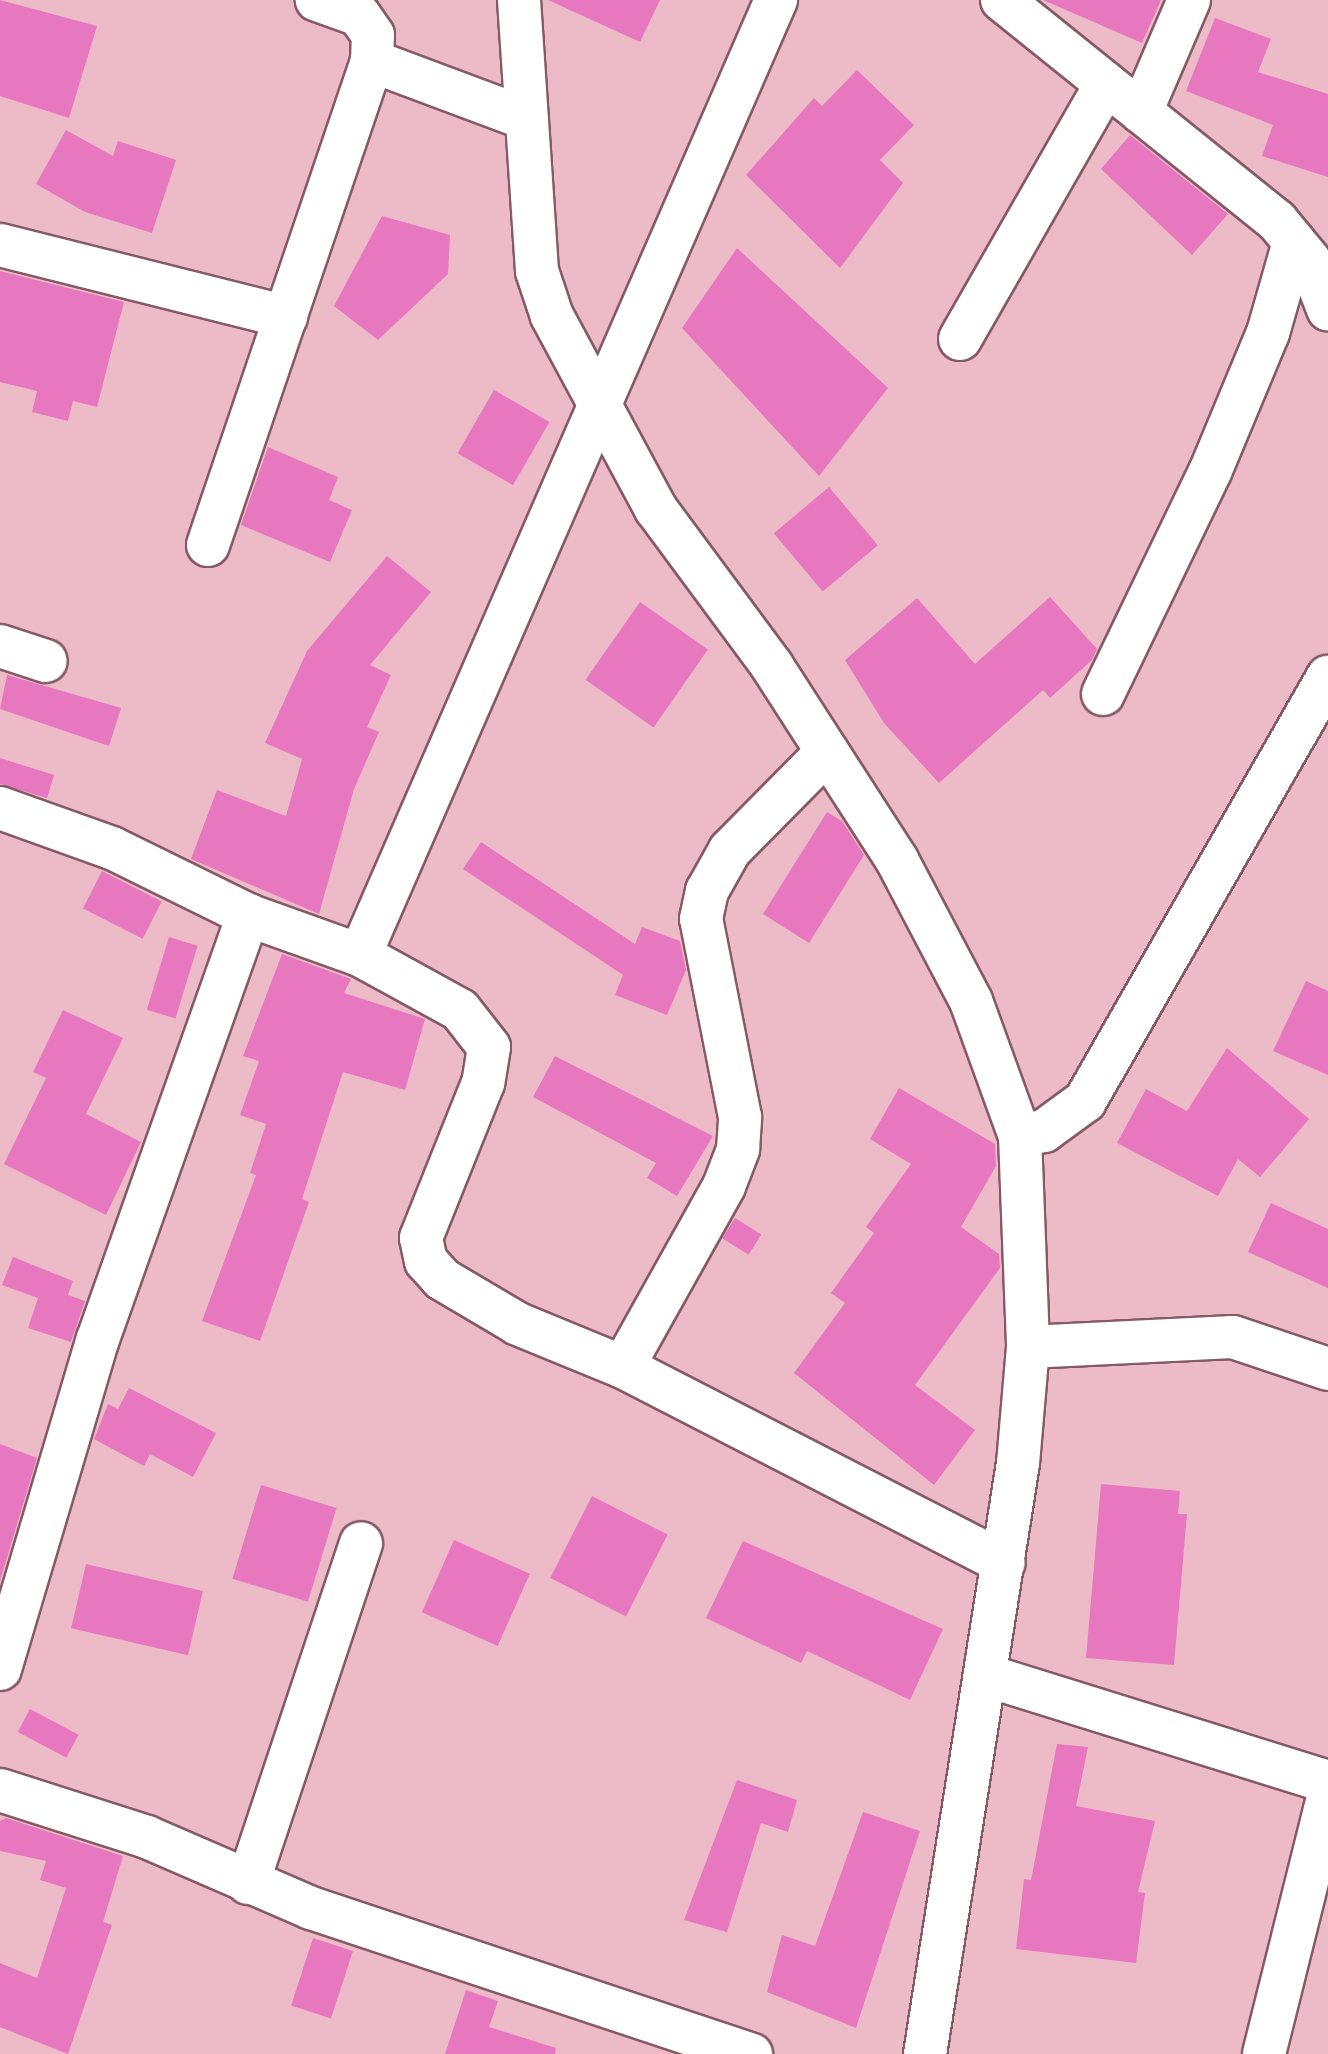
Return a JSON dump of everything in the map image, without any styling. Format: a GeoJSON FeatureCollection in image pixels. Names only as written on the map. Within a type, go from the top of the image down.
{"type":"FeatureCollection","features":[{"type":"Feature","properties":{"kind":"street"},"geometry":{"type":"LineString","coordinates":[[208,545],[372,61],[373,36],[359,15],[317,0]]}},
{"type":"Feature","properties":{"kind":"street"},"geometry":{"type":"LineString","coordinates":[[519,0],[537,271],[552,316],[656,509],[828,752],[897,860],[971,1000],[1020,1136],[1028,1347],[1004,1564],[925,2054]]}},
{"type":"Feature","properties":{"kind":"street"},"geometry":{"type":"LineString","coordinates":[[360,955],[599,397],[776,0]]}},
{"type":"Feature","properties":{"kind":"street"},"geometry":{"type":"LineString","coordinates":[[1002,0],[1294,242],[1309,260],[1328,310]]}},
{"type":"Feature","properties":{"kind":"street"},"geometry":{"type":"LineString","coordinates":[[1141,112],[1190,0]]}},
{"type":"Feature","properties":{"kind":"street"},"geometry":{"type":"LineString","coordinates":[[372,61],[526,119]]}},
{"type":"Feature","properties":{"kind":"street"},"geometry":{"type":"LineString","coordinates":[[960,339],[1106,84]]}},
{"type":"Feature","properties":{"kind":"street"},"geometry":{"type":"LineString","coordinates":[[1103,694],[1210,472],[1268,333],[1294,242]]}},
{"type":"Feature","properties":{"kind":"street"},"geometry":{"type":"LineString","coordinates":[[0,245],[286,317]]}},
{"type":"Feature","properties":{"kind":"street"},"geometry":{"type":"LineString","coordinates":[[0,646],[46,661]]}},
{"type":"Feature","properties":{"kind":"street"},"geometry":{"type":"LineString","coordinates":[[1020,1136],[1044,1131],[1085,1101],[1328,676]]}},
{"type":"Feature","properties":{"kind":"street"},"geometry":{"type":"LineString","coordinates":[[623,1367],[724,1186],[738,1149],[740,1117],[701,919],[707,891],[730,850],[828,752]]}},
{"type":"Feature","properties":{"kind":"street"},"geometry":{"type":"LineString","coordinates":[[0,808],[112,848],[248,914],[360,955],[460,1010],[489,1047],[483,1083],[421,1238],[426,1261],[442,1279],[518,1324],[623,1367],[1004,1564]]}},
{"type":"Feature","properties":{"kind":"street"},"geometry":{"type":"LineString","coordinates":[[3,1642],[98,1339],[248,914]]}},
{"type":"Feature","properties":{"kind":"street"},"geometry":{"type":"LineString","coordinates":[[1028,1347],[1233,1337],[1328,1369]]}},
{"type":"Feature","properties":{"kind":"street"},"geometry":{"type":"LineString","coordinates":[[248,1882],[361,1544]]}},
{"type":"Feature","properties":{"kind":"street"},"geometry":{"type":"LineString","coordinates":[[986,1675],[1328,1782]]}},
{"type":"Feature","properties":{"kind":"street"},"geometry":{"type":"LineString","coordinates":[[0,1790],[147,1838],[248,1882],[751,2054]]}},
{"type":"Feature","properties":{"kind":"street"},"geometry":{"type":"LineString","coordinates":[[1264,2054],[1328,1798]]}},
{"type":"Feature","properties":{"kind":"building"},"geometry":{"type":"Polygon","coordinates":[[[0,0],[97,26],[69,118],[0,96],[0,0]]]}},
{"type":"Feature","properties":{"kind":"building"},"geometry":{"type":"Polygon","coordinates":[[[548,0],[660,0],[640,42],[548,0]]]}},
{"type":"Feature","properties":{"kind":"building"},"geometry":{"type":"Polygon","coordinates":[[[1043,0],[1161,0],[1142,43],[1043,0]]]}},
{"type":"Feature","properties":{"kind":"building"},"geometry":{"type":"Polygon","coordinates":[[[1215,18],[1271,39],[1258,72],[1328,94],[1328,177],[1262,156],[1273,125],[1186,91],[1215,18]]]}},
{"type":"Feature","properties":{"kind":"building"},"geometry":{"type":"Polygon","coordinates":[[[857,70],[914,125],[880,160],[903,183],[840,268],[746,175],[814,98],[822,106],[857,70]]]}},
{"type":"Feature","properties":{"kind":"building"},"geometry":{"type":"Polygon","coordinates":[[[66,130],[113,156],[118,141],[176,160],[152,233],[85,212],[36,184],[66,130]]]}},
{"type":"Feature","properties":{"kind":"building"},"geometry":{"type":"Polygon","coordinates":[[[1130,135],[1228,214],[1192,255],[1101,169],[1130,135]]]}},
{"type":"Feature","properties":{"kind":"building"},"geometry":{"type":"Polygon","coordinates":[[[382,216],[450,235],[448,274],[378,340],[334,306],[382,216]]]}},
{"type":"Feature","properties":{"kind":"building"},"geometry":{"type":"Polygon","coordinates":[[[737,248],[888,388],[819,476],[682,328],[737,248]]]}},
{"type":"Feature","properties":{"kind":"building"},"geometry":{"type":"Polygon","coordinates":[[[0,271],[124,302],[97,407],[73,401],[68,421],[32,412],[37,391],[0,382],[0,271]]]}},
{"type":"Feature","properties":{"kind":"building"},"geometry":{"type":"Polygon","coordinates":[[[494,390],[549,422],[513,485],[458,453],[494,390]]]}},
{"type":"Feature","properties":{"kind":"building"},"geometry":{"type":"Polygon","coordinates":[[[268,447],[338,477],[329,500],[352,510],[330,562],[241,525],[268,447]]]}},
{"type":"Feature","properties":{"kind":"building"},"geometry":{"type":"Polygon","coordinates":[[[829,487],[878,545],[823,592],[774,533],[829,487]]]}},
{"type":"Feature","properties":{"kind":"building"},"geometry":{"type":"Polygon","coordinates":[[[387,556],[431,592],[370,665],[391,675],[367,727],[379,732],[354,789],[319,914],[191,859],[217,790],[286,816],[302,759],[265,743],[307,651],[387,556]]]}},
{"type":"Feature","properties":{"kind":"building"},"geometry":{"type":"Polygon","coordinates":[[[1050,597],[1097,649],[1092,660],[1050,698],[1043,690],[939,783],[884,723],[845,660],[917,598],[975,664],[1050,597]]]}},
{"type":"Feature","properties":{"kind":"building"},"geometry":{"type":"Polygon","coordinates":[[[640,602],[708,650],[653,727],[586,680],[640,602]]]}},
{"type":"Feature","properties":{"kind":"building"},"geometry":{"type":"Polygon","coordinates":[[[7,675],[121,708],[109,746],[0,709],[7,675]]]}},
{"type":"Feature","properties":{"kind":"building"},"geometry":{"type":"Polygon","coordinates":[[[0,758],[54,775],[47,798],[0,784],[0,758]]]}},
{"type":"Feature","properties":{"kind":"building"},"geometry":{"type":"Polygon","coordinates":[[[827,812],[842,821],[864,855],[809,943],[763,914],[827,812]]]}},
{"type":"Feature","properties":{"kind":"building"},"geometry":{"type":"Polygon","coordinates":[[[481,842],[635,944],[642,927],[680,941],[686,970],[667,1015],[615,995],[623,975],[463,869],[481,842]]]}},
{"type":"Feature","properties":{"kind":"building"},"geometry":{"type":"Polygon","coordinates":[[[102,871],[162,901],[143,939],[83,908],[102,871]]]}},
{"type":"Feature","properties":{"kind":"building"},"geometry":{"type":"Polygon","coordinates":[[[169,937],[198,946],[175,1018],[147,1010],[169,937]]]}},
{"type":"Feature","properties":{"kind":"building"},"geometry":{"type":"Polygon","coordinates":[[[282,954],[351,979],[344,993],[425,1019],[405,1090],[343,1072],[302,1199],[309,1202],[260,1341],[202,1321],[256,1175],[250,1173],[266,1124],[240,1115],[259,1061],[243,1056],[282,954]]]}},
{"type":"Feature","properties":{"kind":"building"},"geometry":{"type":"Polygon","coordinates":[[[1306,981],[1328,991],[1328,1075],[1273,1051],[1306,981]]]}},
{"type":"Feature","properties":{"kind":"building"},"geometry":{"type":"Polygon","coordinates":[[[63,1010],[123,1038],[86,1114],[141,1142],[106,1215],[4,1164],[46,1078],[33,1072],[63,1010]]]}},
{"type":"Feature","properties":{"kind":"building"},"geometry":{"type":"Polygon","coordinates":[[[1227,1048],[1309,1119],[1260,1177],[1238,1159],[1218,1196],[1117,1143],[1146,1089],[1187,1111],[1227,1048]]]}},
{"type":"Feature","properties":{"kind":"building"},"geometry":{"type":"Polygon","coordinates":[[[555,1056],[713,1136],[677,1196],[647,1178],[656,1163],[533,1097],[555,1056]]]}},
{"type":"Feature","properties":{"kind":"building"},"geometry":{"type":"Polygon","coordinates":[[[899,1088],[995,1144],[996,1166],[961,1227],[999,1254],[1000,1268],[915,1385],[975,1430],[934,1485],[794,1373],[845,1303],[831,1293],[874,1233],[866,1227],[911,1164],[870,1139],[899,1088]]]}},
{"type":"Feature","properties":{"kind":"building"},"geometry":{"type":"Polygon","coordinates":[[[1271,1203],[1328,1229],[1328,1288],[1248,1252],[1271,1203]]]}},
{"type":"Feature","properties":{"kind":"building"},"geometry":{"type":"Polygon","coordinates":[[[735,1218],[761,1234],[749,1255],[722,1238],[735,1218]]]}},
{"type":"Feature","properties":{"kind":"building"},"geometry":{"type":"Polygon","coordinates":[[[13,1257],[73,1281],[68,1295],[85,1301],[71,1342],[28,1328],[38,1298],[2,1285],[13,1257]]]}},
{"type":"Feature","properties":{"kind":"building"},"geometry":{"type":"Polygon","coordinates":[[[129,1388],[216,1433],[193,1477],[150,1454],[144,1466],[94,1439],[108,1404],[118,1409],[129,1388]]]}},
{"type":"Feature","properties":{"kind":"building"},"geometry":{"type":"Polygon","coordinates":[[[0,1444],[37,1458],[0,1581],[0,1444]]]}},
{"type":"Feature","properties":{"kind":"building"},"geometry":{"type":"Polygon","coordinates":[[[1101,1484],[1180,1491],[1178,1514],[1187,1514],[1174,1665],[1086,1658],[1101,1484]]]}},
{"type":"Feature","properties":{"kind":"building"},"geometry":{"type":"Polygon","coordinates":[[[261,1485],[337,1508],[308,1602],[232,1579],[261,1485]]]}},
{"type":"Feature","properties":{"kind":"building"},"geometry":{"type":"Polygon","coordinates":[[[592,1496],[668,1535],[626,1617],[550,1578],[592,1496]]]}},
{"type":"Feature","properties":{"kind":"building"},"geometry":{"type":"Polygon","coordinates":[[[454,1540],[530,1574],[498,1646],[422,1612],[454,1540]]]}},
{"type":"Feature","properties":{"kind":"building"},"geometry":{"type":"Polygon","coordinates":[[[743,1541],[943,1629],[910,1700],[807,1651],[801,1663],[706,1618],[743,1541]]]}},
{"type":"Feature","properties":{"kind":"building"},"geometry":{"type":"Polygon","coordinates":[[[86,1564],[203,1591],[188,1655],[71,1628],[86,1564]]]}},
{"type":"Feature","properties":{"kind":"building"},"geometry":{"type":"Polygon","coordinates":[[[30,1709],[79,1735],[66,1758],[18,1732],[30,1709]]]}},
{"type":"Feature","properties":{"kind":"building"},"geometry":{"type":"Polygon","coordinates":[[[1057,1744],[1088,1747],[1076,1806],[1155,1821],[1138,1892],[1145,1893],[1136,1963],[1016,1949],[1024,1879],[1031,1880],[1057,1744]]]}},
{"type":"Feature","properties":{"kind":"building"},"geometry":{"type":"Polygon","coordinates":[[[737,1780],[797,1800],[788,1832],[761,1823],[727,1932],[684,1920],[737,1780]]]}},
{"type":"Feature","properties":{"kind":"building"},"geometry":{"type":"Polygon","coordinates":[[[863,1812],[920,1831],[856,2028],[767,1992],[782,1935],[815,1946],[863,1812]]]}},
{"type":"Feature","properties":{"kind":"building"},"geometry":{"type":"Polygon","coordinates":[[[6,1818],[123,1856],[103,1922],[112,1925],[68,2054],[0,2027],[0,1963],[37,1978],[66,1888],[40,1880],[46,1861],[0,1851],[0,1821],[6,1818]]]}},
{"type":"Feature","properties":{"kind":"building"},"geometry":{"type":"Polygon","coordinates":[[[313,1938],[353,1951],[331,2019],[291,2006],[313,1938]]]}},
{"type":"Feature","properties":{"kind":"building"},"geometry":{"type":"Polygon","coordinates":[[[466,1990],[498,2001],[489,2027],[556,2048],[555,2054],[445,2054],[466,1990]]]}}]}
